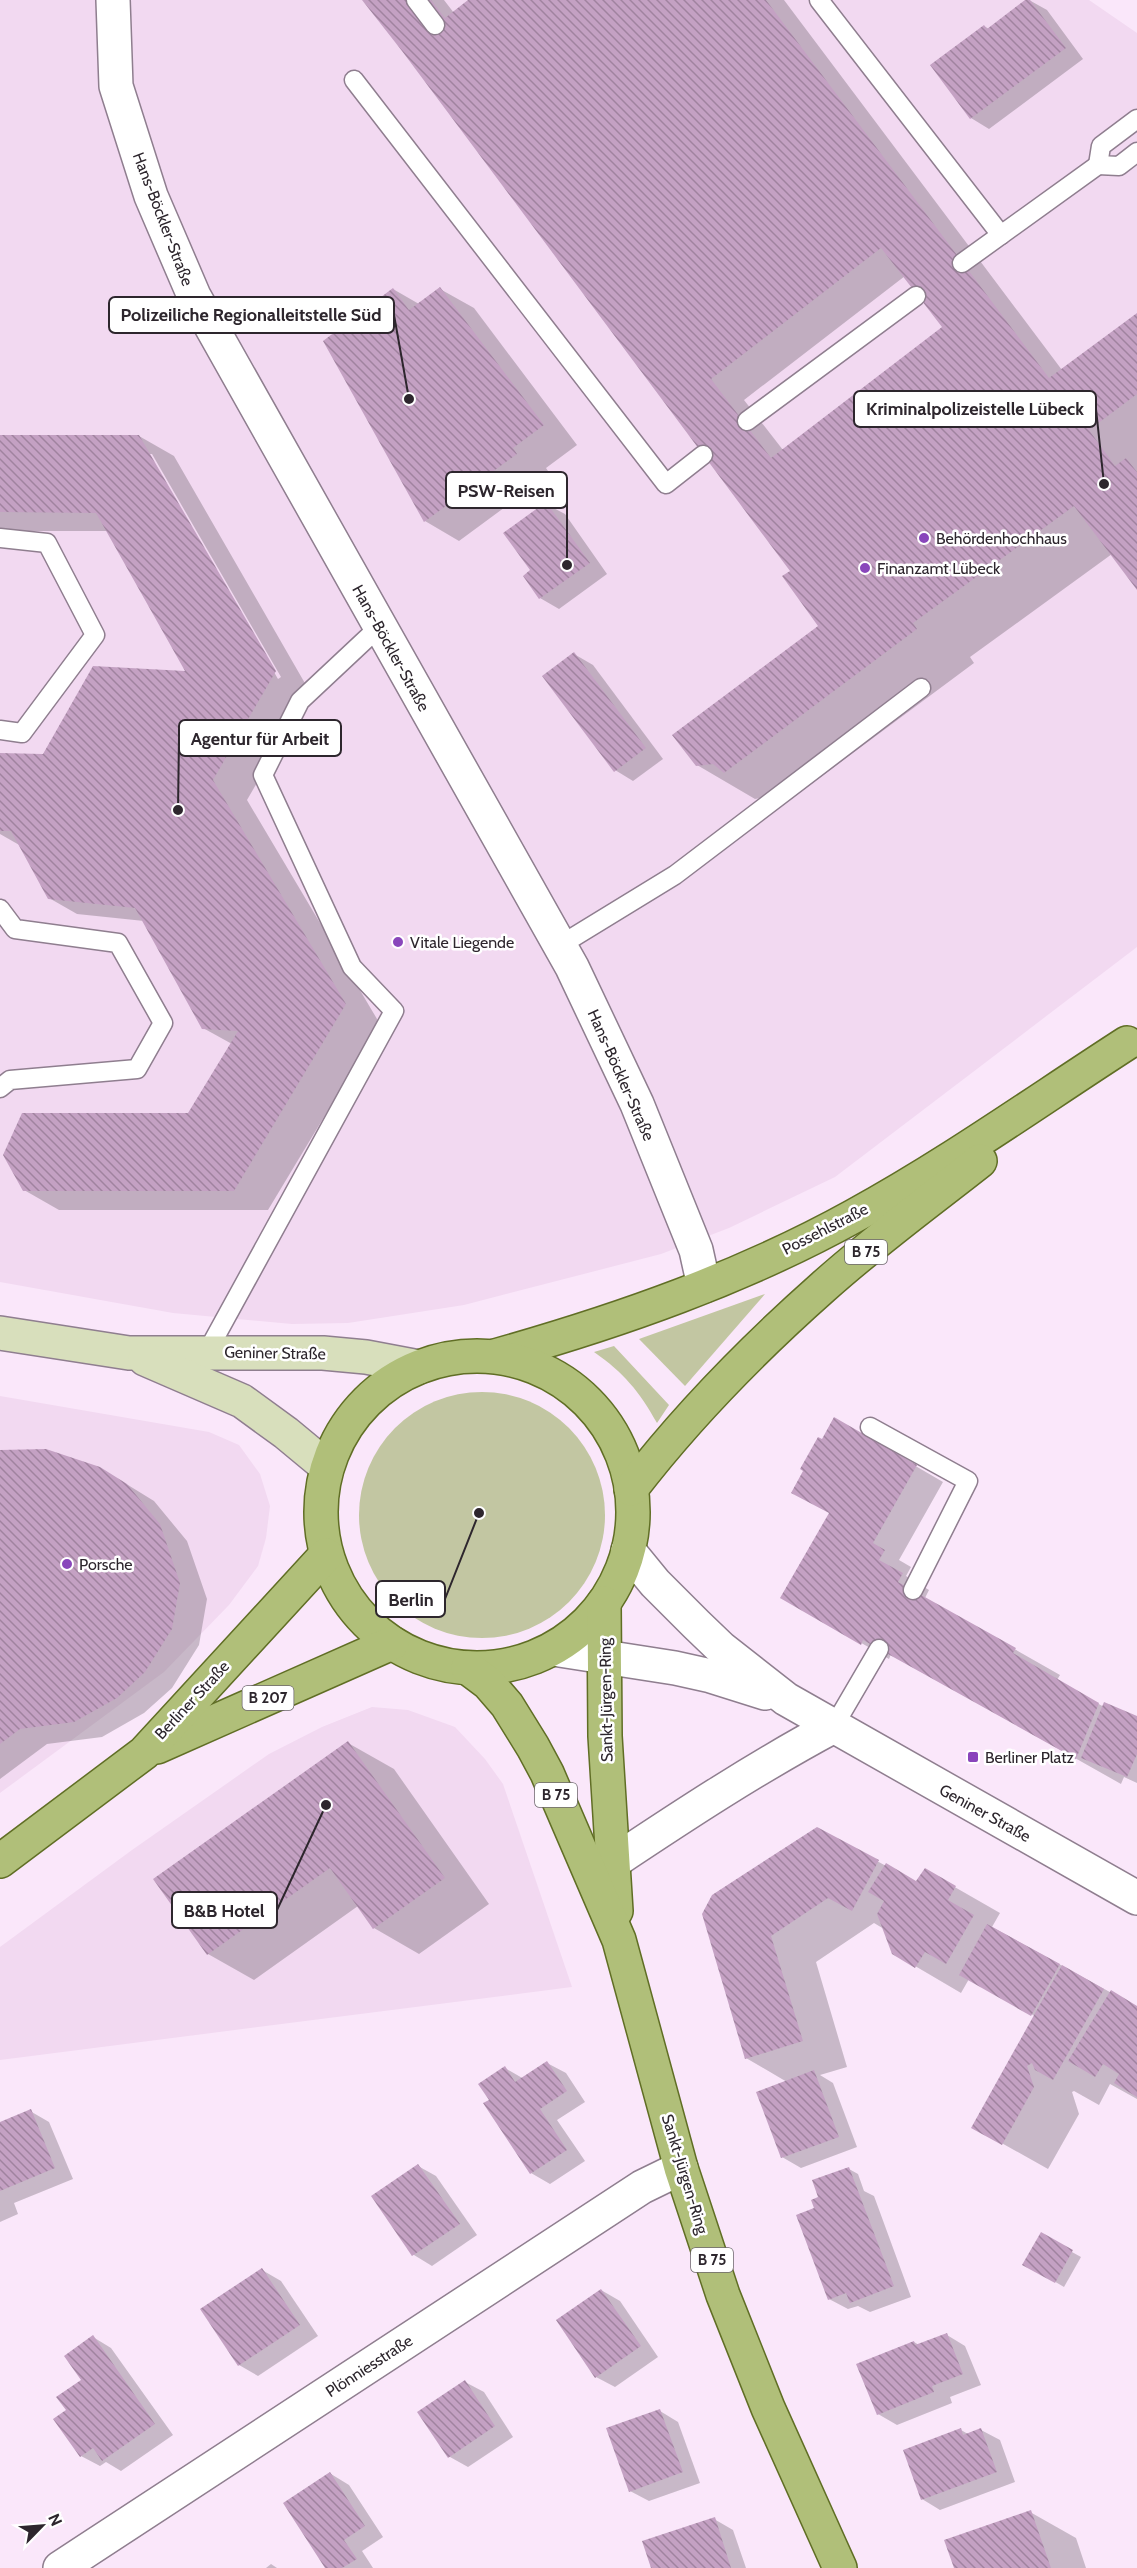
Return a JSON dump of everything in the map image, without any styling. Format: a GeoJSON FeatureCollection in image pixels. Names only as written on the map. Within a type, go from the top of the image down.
{"type":"FeatureCollection","features":[{"type":"Feature","properties":{"kind":"main road","name":"Possehlstraße"},"geometry":{"type":"LineString","coordinates":[[494,1356],[605,1324],[704,1286],[796,1245],[854,1216],[939,1165],[1132,1039]]}},
{"type":"Feature","properties":{"kind":"main road","name":"Possehlstraße"},"geometry":{"type":"LineString","coordinates":[[631,1489],[691,1415],[761,1344],[825,1285],[1132,1039]]}},
{"type":"Feature","properties":{"kind":"main road","name":"Geniner Straße"},"geometry":{"type":"LineString","coordinates":[[0,1333],[129,1353],[322,1353],[366,1357],[419,1367]]}},
{"type":"Feature","properties":{"kind":"main road","name":"Geniner Straße"},"geometry":{"type":"LineString","coordinates":[[129,1353],[242,1401],[327,1467]]}},
{"type":"Feature","properties":{"kind":"main road"},"geometry":{"type":"LineString","coordinates":[[494,1356],[527,1364],[558,1379],[585,1400],[607,1426],[622,1456],[631,1489],[633,1520],[628,1550],[619,1578],[604,1603],[581,1629],[553,1649],[526,1660],[497,1667],[468,1668],[441,1665],[416,1656],[392,1643],[363,1619],[341,1589],[326,1555],[321,1526],[321,1496],[327,1467],[347,1424],[378,1390],[419,1367],[456,1357],[494,1356]]}},
{"type":"Feature","properties":{"kind":"main road","name":"Berliner Straße"},"geometry":{"type":"LineString","coordinates":[[144,1753],[326,1555]]}},
{"type":"Feature","properties":{"kind":"main road","name":"Sankt-Jürgen-Ring"},"geometry":{"type":"LineString","coordinates":[[604,1603],[605,1736],[619,1940]]}},
{"type":"Feature","properties":{"kind":"main road","name":"Berliner Straße"},"geometry":{"type":"LineString","coordinates":[[144,1753],[392,1643]]}},
{"type":"Feature","properties":{"kind":"main road","name":"Sankt-Jürgen-Ring"},"geometry":{"type":"LineString","coordinates":[[468,1668],[488,1683],[507,1705],[533,1747],[619,1940],[681,2168],[727,2305],[768,2408],[840,2568]]}},
{"type":"Feature","properties":{"kind":"main road","name":"B 207"},"geometry":{"type":"LineString","coordinates":[[0,1860],[144,1753]]}},
{"type":"Feature","properties":{"kind":"street","name":"Hans-Böckler-Straße"},"geometry":{"type":"LineString","coordinates":[[113,0],[116,86],[155,206],[194,296],[572,967],[637,1104],[696,1250],[704,1286]]}},
{"type":"Feature","properties":{"kind":"street","name":"Geniner Straße"},"geometry":{"type":"LineString","coordinates":[[628,1550],[655,1582],[721,1648],[786,1699],[930,1783],[999,1819],[1137,1898]]}},
{"type":"Feature","properties":{"kind":"street","name":"Geniner Straße"},"geometry":{"type":"LineString","coordinates":[[553,1649],[605,1656],[711,1676],[786,1699]]}},
{"type":"Feature","properties":{"kind":"street"},"geometry":{"type":"LineString","coordinates":[[612,1863],[691,1810],[791,1749],[834,1726]]}},
{"type":"Feature","properties":{"kind":"street","name":"Plönniesstraße"},"geometry":{"type":"LineString","coordinates":[[60,2568],[642,2187],[681,2168]]}},
{"type":"Feature","properties":{"kind":"lane"},"geometry":{"type":"LineString","coordinates":[[416,0],[435,25]]}},
{"type":"Feature","properties":{"kind":"lane"},"geometry":{"type":"LineString","coordinates":[[819,0],[1001,235]]}},
{"type":"Feature","properties":{"kind":"lane"},"geometry":{"type":"LineString","coordinates":[[354,80],[666,484],[703,455]]}},
{"type":"Feature","properties":{"kind":"lane"},"geometry":{"type":"LineString","coordinates":[[1098,165],[1101,146],[1137,119]]}},
{"type":"Feature","properties":{"kind":"lane"},"geometry":{"type":"LineString","coordinates":[[962,263],[1098,165],[1119,166],[1137,152]]}},
{"type":"Feature","properties":{"kind":"lane"},"geometry":{"type":"LineString","coordinates":[[747,421],[916,296]]}},
{"type":"Feature","properties":{"kind":"lane"},"geometry":{"type":"LineString","coordinates":[[0,538],[47,543],[95,635],[22,733],[0,730]]}},
{"type":"Feature","properties":{"kind":"lane"},"geometry":{"type":"LineString","coordinates":[[207,1352],[394,1011],[352,967],[263,776],[300,701],[379,627]]}},
{"type":"Feature","properties":{"kind":"lane"},"geometry":{"type":"LineString","coordinates":[[559,946],[675,875],[921,688]]}},
{"type":"Feature","properties":{"kind":"lane"},"geometry":{"type":"LineString","coordinates":[[0,909],[15,928],[118,943],[163,1023],[136,1069],[10,1080],[0,1088]]}},
{"type":"Feature","properties":{"kind":"lane"},"geometry":{"type":"LineString","coordinates":[[870,1427],[968,1481],[913,1590]]}},
{"type":"Feature","properties":{"kind":"lane"},"geometry":{"type":"LineString","coordinates":[[834,1726],[879,1649]]}},
{"type":"Feature","properties":{"kind":"shaded area"},"geometry":{"type":"Polygon","coordinates":[[[0,0],[1089,0],[1137,33],[1137,947],[835,1177],[729,1228],[661,1254],[464,1305],[348,1323],[292,1324],[173,1313],[0,1282],[0,0]]]}},
{"type":"Feature","properties":{"kind":"shaded area"},"geometry":{"type":"Polygon","coordinates":[[[0,1396],[209,1432],[239,1445],[260,1474],[270,1506],[266,1538],[258,1566],[229,1605],[164,1672],[0,1793],[0,1396]]]}},
{"type":"Feature","properties":{"kind":"shaded area"},"geometry":{"type":"Polygon","coordinates":[[[372,1707],[408,1710],[455,1727],[485,1759],[503,1784],[572,1987],[0,2060],[0,1947],[132,1850],[269,1754],[322,1727],[372,1707]]]}},
{"type":"Feature","properties":{"kind":"green space"},"geometry":{"type":"Polygon","coordinates":[[[765,1294],[685,1386],[639,1339],[765,1294]]]}},
{"type":"Feature","properties":{"kind":"green space"},"geometry":{"type":"Polygon","coordinates":[[[614,1346],[669,1405],[657,1423],[630,1383],[594,1352],[614,1346]]]}},
{"type":"Feature","properties":{"kind":"green space"},"geometry":{"type":"Polygon","coordinates":[[[470,1392],[494,1392],[518,1397],[540,1406],[569,1428],[591,1457],[596,1468],[603,1491],[605,1515],[603,1539],[596,1562],[591,1573],[569,1602],[540,1624],[518,1633],[494,1638],[470,1638],[446,1633],[424,1624],[404,1610],[387,1593],[373,1573],[364,1551],[359,1527],[359,1503],[364,1479],[373,1457],[387,1437],[404,1420],[424,1406],[446,1397],[470,1392]]]}},
{"type":"Feature","properties":{"kind":"building"},"geometry":{"type":"Polygon","coordinates":[[[362,0],[431,0],[445,18],[468,0],[766,0],[1049,378],[1137,313],[1137,394],[1089,430],[1115,466],[1126,458],[1137,472],[1137,590],[1074,506],[913,623],[917,629],[724,773],[713,764],[696,766],[672,735],[818,626],[782,576],[790,571],[362,0]],[[881,248],[711,379],[771,458],[942,327],[881,248]]]}},
{"type":"Feature","properties":{"kind":"building"},"geometry":{"type":"Polygon","coordinates":[[[1025,0],[1030,0],[1066,48],[970,119],[930,65],[984,25],[987,29],[1025,0]]]}},
{"type":"Feature","properties":{"kind":"building"},"geometry":{"type":"Polygon","coordinates":[[[440,287],[544,425],[513,448],[517,454],[424,522],[323,341],[393,288],[409,310],[440,287]]]}},
{"type":"Feature","properties":{"kind":"building"},"geometry":{"type":"Polygon","coordinates":[[[0,435],[139,435],[276,671],[213,780],[346,1004],[234,1191],[23,1191],[3,1155],[22,1113],[188,1113],[238,1031],[202,1029],[135,908],[48,899],[11,831],[0,831],[0,753],[43,754],[93,666],[185,671],[96,513],[0,512],[0,435]]]}},
{"type":"Feature","properties":{"kind":"building"},"geometry":{"type":"Polygon","coordinates":[[[546,502],[590,563],[539,599],[523,576],[530,570],[503,533],[546,502]]]}},
{"type":"Feature","properties":{"kind":"building"},"geometry":{"type":"Polygon","coordinates":[[[574,652],[646,748],[614,772],[542,676],[574,652]]]}},
{"type":"Feature","properties":{"kind":"building"},"geometry":{"type":"Polygon","coordinates":[[[834,1417],[917,1465],[873,1543],[885,1550],[879,1560],[903,1573],[898,1582],[1016,1648],[1013,1653],[1099,1703],[1076,1759],[863,1640],[861,1645],[780,1598],[829,1513],[791,1493],[803,1471],[800,1469],[818,1437],[822,1439],[834,1417]]]}},
{"type":"Feature","properties":{"kind":"building"},"geometry":{"type":"Polygon","coordinates":[[[46,1449],[100,1467],[127,1484],[160,1524],[180,1583],[172,1629],[145,1672],[117,1698],[74,1722],[20,1729],[0,1744],[0,1450],[46,1449]]]}},
{"type":"Feature","properties":{"kind":"building"},"geometry":{"type":"Polygon","coordinates":[[[1104,1702],[1137,1716],[1137,1754],[1127,1777],[1081,1758],[1104,1702]]]}},
{"type":"Feature","properties":{"kind":"building"},"geometry":{"type":"Polygon","coordinates":[[[348,1741],[445,1878],[373,1929],[330,1868],[207,1955],[153,1879],[348,1741]]]}},
{"type":"Feature","properties":{"kind":"building"},"geometry":{"type":"Polygon","coordinates":[[[817,1827],[879,1860],[852,1911],[828,1898],[771,1936],[803,2041],[745,2059],[702,1914],[712,1895],[817,1827]]]}},
{"type":"Feature","properties":{"kind":"building"},"geometry":{"type":"Polygon","coordinates":[[[886,1863],[916,1881],[925,1868],[956,1886],[948,1900],[974,1915],[946,1964],[925,1952],[915,1968],[892,1954],[877,1914],[884,1901],[868,1892],[886,1863]]]}},
{"type":"Feature","properties":{"kind":"building"},"geometry":{"type":"Polygon","coordinates":[[[987,1924],[1060,1964],[1031,2016],[959,1975],[987,1924]]]}},
{"type":"Feature","properties":{"kind":"building"},"geometry":{"type":"Polygon","coordinates":[[[1062,1965],[1104,1989],[1053,2080],[1035,2070],[1032,2063],[1027,2066],[1034,2087],[1002,2145],[971,2128],[1062,1965]]]}},
{"type":"Feature","properties":{"kind":"building"},"geometry":{"type":"Polygon","coordinates":[[[1111,1990],[1137,2006],[1137,2097],[1114,2083],[1119,2074],[1103,2064],[1095,2077],[1068,2061],[1111,1990]]]}},
{"type":"Feature","properties":{"kind":"building"},"geometry":{"type":"Polygon","coordinates":[[[547,2061],[567,2091],[540,2109],[567,2150],[530,2174],[483,2103],[489,2100],[478,2084],[505,2066],[515,2082],[547,2061]]]}},
{"type":"Feature","properties":{"kind":"building"},"geometry":{"type":"Polygon","coordinates":[[[814,2070],[839,2137],[781,2158],[756,2092],[814,2070]]]}},
{"type":"Feature","properties":{"kind":"building"},"geometry":{"type":"Polygon","coordinates":[[[31,2109],[55,2168],[0,2191],[0,2122],[31,2109]]]}},
{"type":"Feature","properties":{"kind":"building"},"geometry":{"type":"Polygon","coordinates":[[[418,2164],[460,2224],[412,2256],[371,2196],[418,2164]]]}},
{"type":"Feature","properties":{"kind":"building"},"geometry":{"type":"Polygon","coordinates":[[[849,2167],[894,2286],[850,2303],[846,2293],[828,2300],[796,2215],[814,2208],[811,2200],[818,2197],[812,2180],[849,2167]]]}},
{"type":"Feature","properties":{"kind":"building"},"geometry":{"type":"Polygon","coordinates":[[[1041,2232],[1073,2250],[1055,2283],[1022,2265],[1041,2232]]]}},
{"type":"Feature","properties":{"kind":"building"},"geometry":{"type":"Polygon","coordinates":[[[262,2268],[300,2325],[238,2366],[200,2309],[262,2268]]]}},
{"type":"Feature","properties":{"kind":"building"},"geometry":{"type":"Polygon","coordinates":[[[601,2289],[641,2346],[595,2378],[556,2320],[601,2289]]]}},
{"type":"Feature","properties":{"kind":"building"},"geometry":{"type":"Polygon","coordinates":[[[947,2333],[963,2374],[932,2386],[934,2392],[877,2415],[856,2364],[914,2341],[915,2345],[947,2333]]]}},
{"type":"Feature","properties":{"kind":"building"},"geometry":{"type":"Polygon","coordinates":[[[93,2335],[155,2424],[102,2461],[93,2448],[80,2457],[53,2419],[66,2410],[56,2397],[81,2380],[64,2356],[93,2335]]]}},
{"type":"Feature","properties":{"kind":"building"},"geometry":{"type":"Polygon","coordinates":[[[465,2380],[495,2426],[448,2458],[417,2412],[465,2380]]]}},
{"type":"Feature","properties":{"kind":"building"},"geometry":{"type":"Polygon","coordinates":[[[660,2409],[683,2472],[629,2492],[606,2428],[660,2409]]]}},
{"type":"Feature","properties":{"kind":"building"},"geometry":{"type":"Polygon","coordinates":[[[961,2428],[963,2435],[981,2428],[997,2472],[921,2500],[903,2450],[961,2428]]]}},
{"type":"Feature","properties":{"kind":"building"},"geometry":{"type":"Polygon","coordinates":[[[330,2472],[365,2526],[344,2540],[357,2559],[342,2568],[325,2568],[283,2503],[330,2472]]]}},
{"type":"Feature","properties":{"kind":"building"},"geometry":{"type":"Polygon","coordinates":[[[1031,2510],[1051,2568],[954,2568],[944,2540],[1031,2510]]]}},
{"type":"Feature","properties":{"kind":"building"},"geometry":{"type":"Polygon","coordinates":[[[715,2517],[731,2568],[651,2568],[642,2541],[715,2517]]]}},
{"type":"Feature","properties":{"kind":"place","name":"Polizeiliche Regionalleitstelle Süd"},"geometry":{"type":"Point","coordinates":[409,399]}},
{"type":"Feature","properties":{"kind":"place","name":"Kriminalpolizeistelle Lübeck"},"geometry":{"type":"Point","coordinates":[1104,484]}},
{"type":"Feature","properties":{"kind":"place","name":"Behördenhochhaus"},"geometry":{"type":"Point","coordinates":[924,538]}},
{"type":"Feature","properties":{"kind":"place","name":"PSW-Reisen"},"geometry":{"type":"Point","coordinates":[567,565]}},
{"type":"Feature","properties":{"kind":"place","name":"Finanzamt Lübeck"},"geometry":{"type":"Point","coordinates":[865,568]}},
{"type":"Feature","properties":{"kind":"place","name":"Agentur für Arbeit"},"geometry":{"type":"Point","coordinates":[178,810]}},
{"type":"Feature","properties":{"kind":"place","name":"Vitale Liegende"},"geometry":{"type":"Point","coordinates":[398,942]}},
{"type":"Feature","properties":{"kind":"place","name":"Berlin"},"geometry":{"type":"Point","coordinates":[479,1513]}},
{"type":"Feature","properties":{"kind":"place","name":"Porsche"},"geometry":{"type":"Point","coordinates":[67,1564]}},
{"type":"Feature","properties":{"kind":"place","name":"Berliner Platz"},"geometry":{"type":"Point","coordinates":[973,1757]}},
{"type":"Feature","properties":{"kind":"place","name":"B&B Hotel"},"geometry":{"type":"Point","coordinates":[326,1805]}}]}
